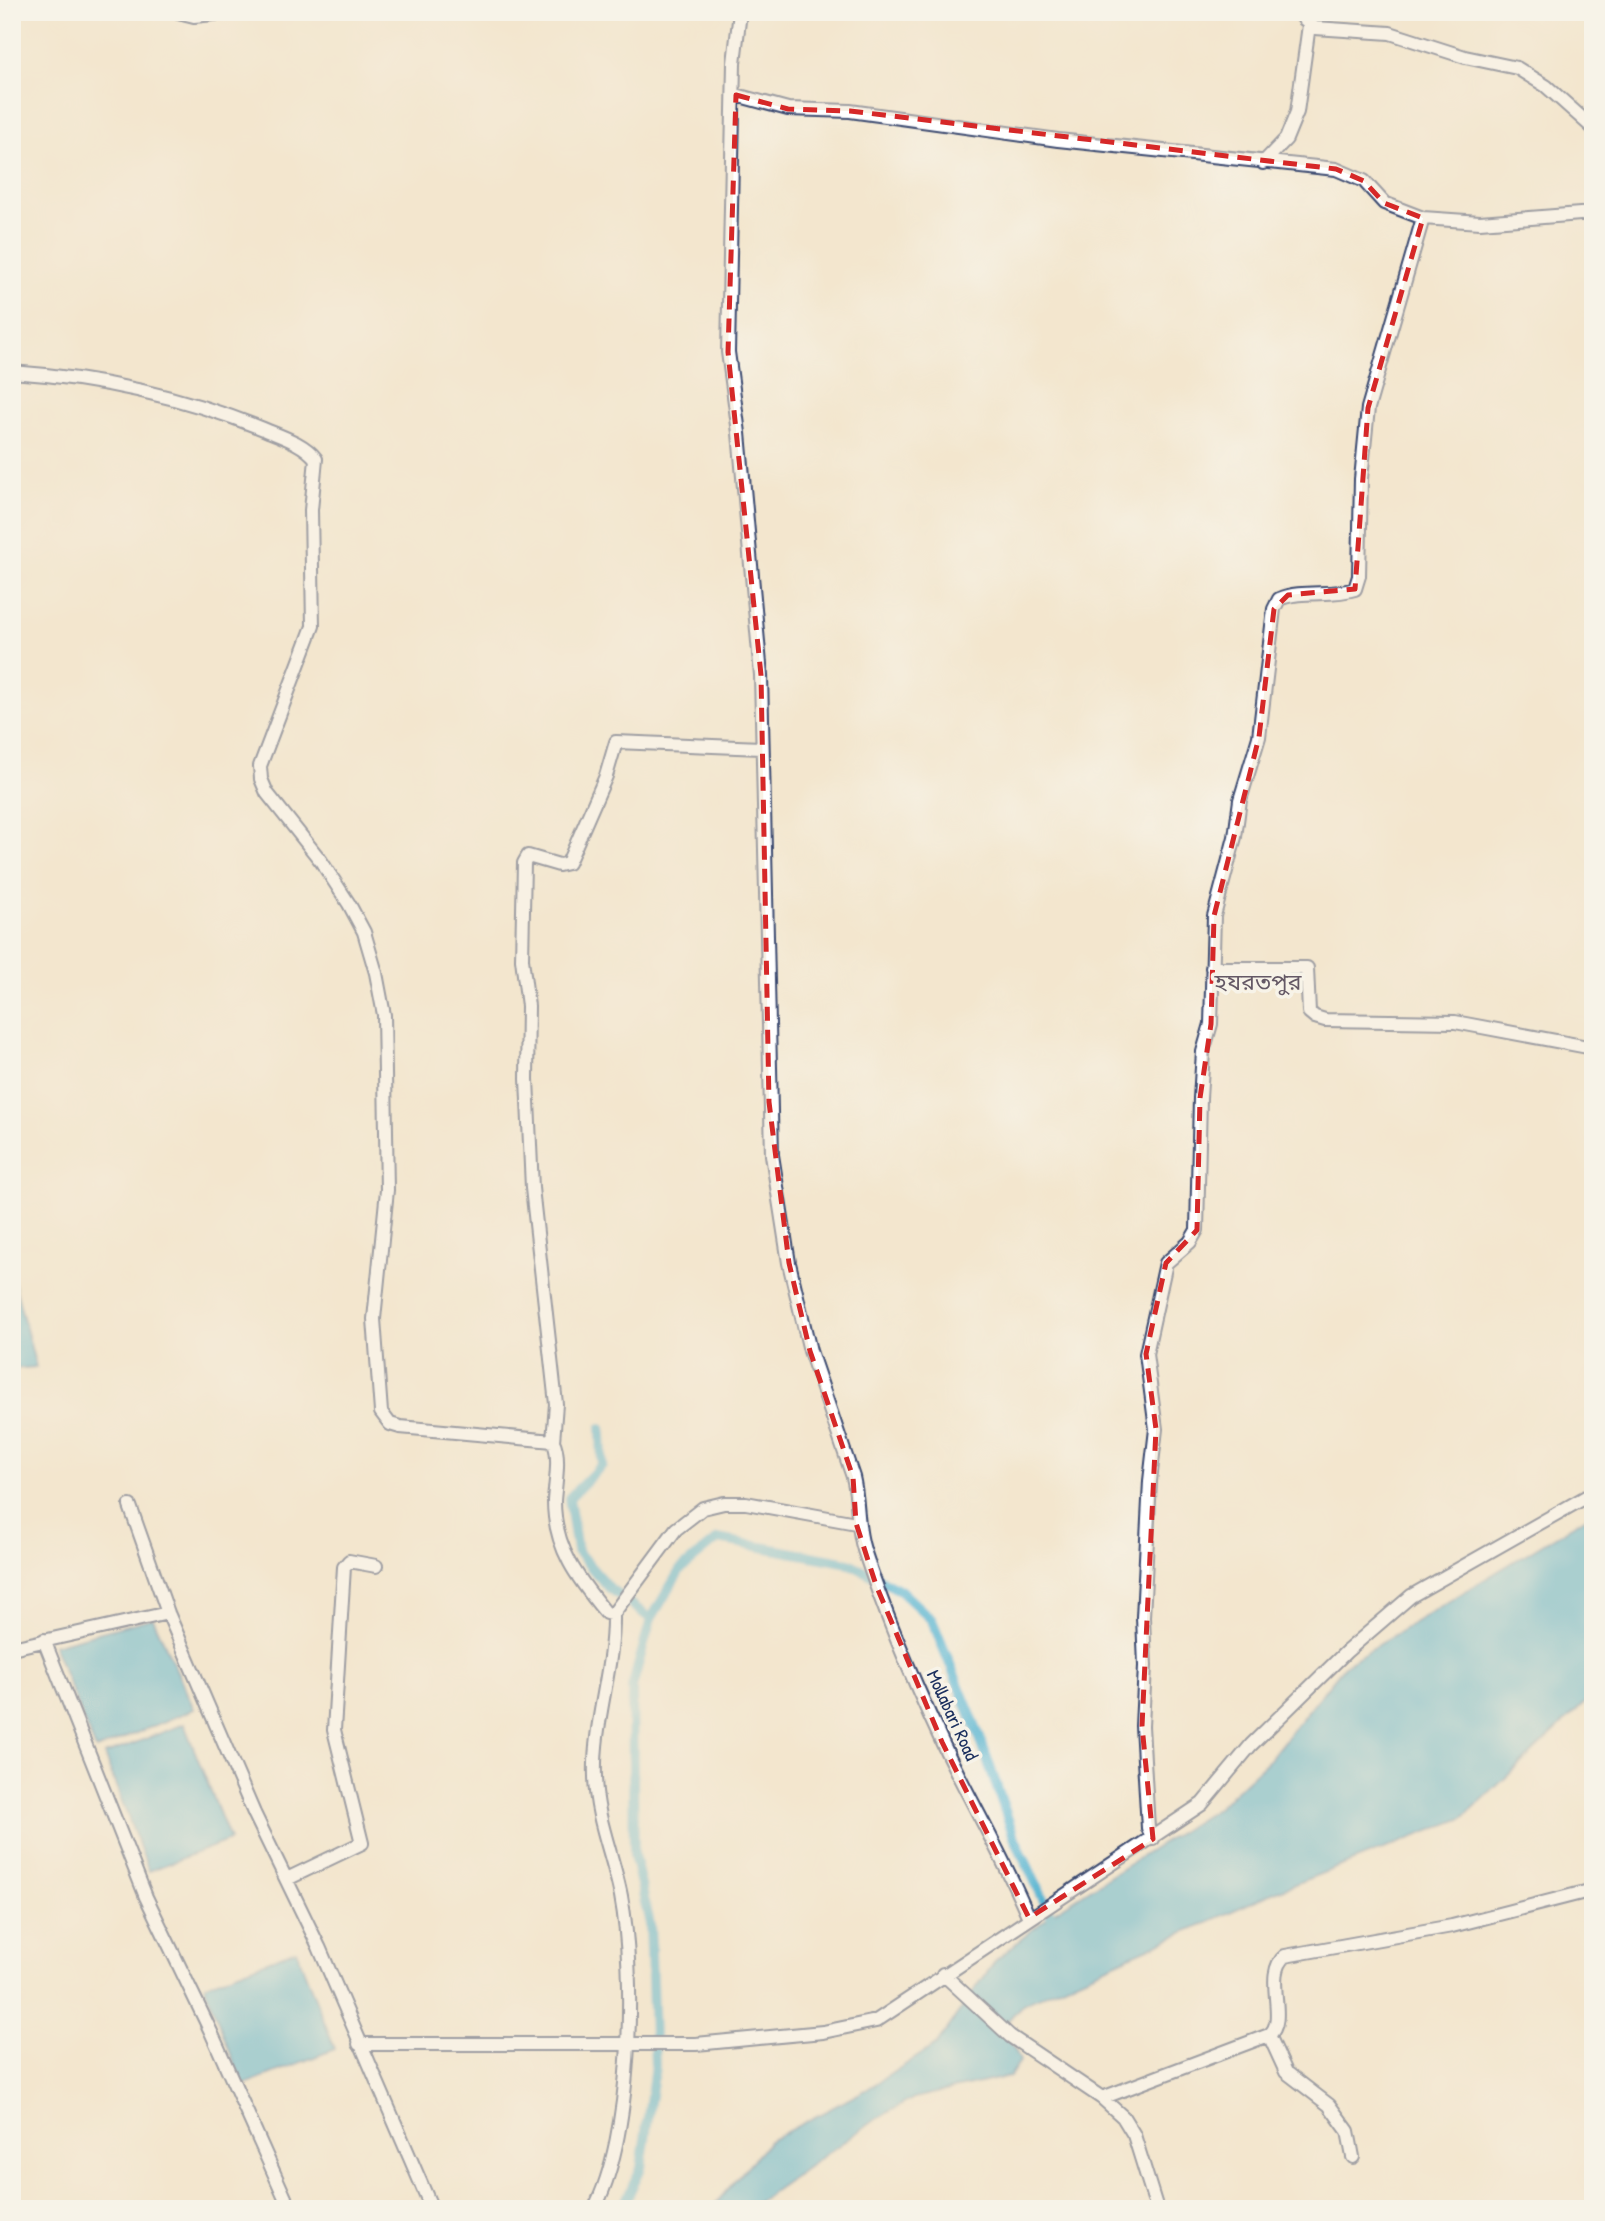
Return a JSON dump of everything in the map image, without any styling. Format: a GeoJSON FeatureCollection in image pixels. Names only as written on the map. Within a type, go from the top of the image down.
{"type":"FeatureCollection","features":[{"type":"Feature","properties":{"kind":"street"},"geometry":{"type":"LineString","coordinates":[[178,12],[194,16],[233,12]]}},
{"type":"Feature","properties":{"kind":"street","name":"Mollabari Road"},"geometry":{"type":"LineString","coordinates":[[740,12],[734,63],[736,95],[728,352],[760,654],[772,1156],[797,1298],[820,1386],[853,1477],[857,1494],[856,1523],[863,1548],[942,1742],[1035,1915]]}},
{"type":"Feature","properties":{"kind":"street"},"geometry":{"type":"LineString","coordinates":[[1263,163],[1286,139],[1297,112],[1306,18],[1330,30],[1390,33],[1465,57],[1517,68],[1546,86],[1593,128]]}},
{"type":"Feature","properties":{"kind":"street"},"geometry":{"type":"LineString","coordinates":[[736,95],[788,109],[850,111],[1058,140],[1336,169],[1364,181],[1384,203],[1423,218],[1480,222],[1593,213]]}},
{"type":"Feature","properties":{"kind":"street"},"geometry":{"type":"LineString","coordinates":[[1153,1839],[1148,1828],[1142,1726],[1145,1666],[1143,1617],[1150,1481],[1156,1429],[1146,1354],[1166,1264],[1190,1242],[1197,1230],[1200,1098],[1203,1052],[1212,1024],[1214,916],[1235,837],[1240,800],[1259,737],[1274,609],[1279,599],[1288,595],[1342,593],[1355,589],[1360,576],[1361,479],[1367,408],[1423,218]]}},
{"type":"Feature","properties":{"kind":"street"},"geometry":{"type":"LineString","coordinates":[[12,372],[66,376],[180,400],[277,434],[310,452],[316,459],[311,510],[313,626],[260,766],[261,779],[267,793],[321,861],[364,932],[384,1015],[387,1219],[374,1319],[381,1412],[390,1424],[400,1427],[553,1441]]}},
{"type":"Feature","properties":{"kind":"street"},"geometry":{"type":"LineString","coordinates":[[615,1613],[607,1613],[590,1594],[563,1554],[556,1530],[553,1441],[556,1404],[537,1246],[529,1120],[528,1006],[522,959],[524,863],[528,856],[559,865],[572,859],[606,776],[616,742],[761,748]]}},
{"type":"Feature","properties":{"kind":"street"},"geometry":{"type":"LineString","coordinates":[[1212,968],[1307,968],[1309,1012],[1325,1020],[1455,1022],[1593,1048]]}},
{"type":"Feature","properties":{"kind":"street"},"geometry":{"type":"LineString","coordinates":[[359,2044],[668,2044],[823,2032],[876,2021],[894,2012],[943,1975],[1153,1839],[1202,1804],[1251,1745],[1346,1653],[1410,1596],[1593,1493]]}},
{"type":"Feature","properties":{"kind":"street"},"geometry":{"type":"LineString","coordinates":[[594,2209],[613,2166],[620,2135],[631,2044],[624,1910],[598,1814],[595,1780],[600,1704],[615,1613],[632,1585],[676,1529],[703,1508],[724,1503],[746,1503],[856,1523]]}},
{"type":"Feature","properties":{"kind":"street"},"geometry":{"type":"LineString","coordinates":[[130,1506],[168,1613],[254,1813],[287,1879],[432,2209]]}},
{"type":"Feature","properties":{"kind":"street"},"geometry":{"type":"LineString","coordinates":[[287,1879],[362,1843],[334,1730],[344,1567],[348,1561],[376,1566]]}},
{"type":"Feature","properties":{"kind":"street"},"geometry":{"type":"LineString","coordinates":[[12,1648],[168,1613]]}},
{"type":"Feature","properties":{"kind":"street"},"geometry":{"type":"LineString","coordinates":[[44,1640],[146,1897],[211,2032],[289,2209]]}},
{"type":"Feature","properties":{"kind":"street"},"geometry":{"type":"LineString","coordinates":[[1102,2098],[1269,2035],[1276,2025],[1277,1965],[1285,1956],[1452,1926],[1593,1890]]}},
{"type":"Feature","properties":{"kind":"street"},"geometry":{"type":"LineString","coordinates":[[943,1975],[1010,2036],[1102,2098],[1123,2117],[1134,2135],[1157,2209]]}},
{"type":"Feature","properties":{"kind":"street"},"geometry":{"type":"LineString","coordinates":[[1269,2035],[1286,2072],[1329,2105],[1348,2131],[1353,2157]]}},
{"type":"Feature","properties":{"kind":"highlighted area"},"geometry":{"type":"Polygon","coordinates":[[[736,95],[788,109],[850,111],[1336,169],[1364,181],[1384,203],[1423,218],[1368,408],[1355,589],[1288,595],[1274,609],[1259,737],[1214,916],[1211,1024],[1200,1098],[1197,1230],[1166,1263],[1146,1354],[1156,1429],[1142,1726],[1153,1839],[1029,1918],[942,1742],[876,1585],[856,1523],[853,1477],[810,1351],[789,1263],[769,1102],[761,675],[728,352],[736,95]]]}},
{"type":"Feature","properties":{"kind":"water"},"geometry":{"type":"Polygon","coordinates":[[[12,1275],[36,1367],[12,1369],[12,1275]]]}},
{"type":"Feature","properties":{"kind":"water"},"geometry":{"type":"Polygon","coordinates":[[[1593,1513],[1593,1695],[1463,1818],[1277,1891],[1024,2003],[1004,2028],[1004,2033],[1020,2061],[1010,2076],[914,2098],[873,2121],[748,2209],[711,2209],[769,2141],[866,2090],[937,2044],[996,1960],[1054,1912],[1216,1809],[1267,1762],[1345,1665],[1593,1513]]]}},
{"type":"Feature","properties":{"kind":"water"},"geometry":{"type":"Polygon","coordinates":[[[153,1618],[194,1709],[96,1750],[53,1645],[153,1618]]]}},
{"type":"Feature","properties":{"kind":"water"},"geometry":{"type":"Polygon","coordinates":[[[184,1724],[230,1840],[149,1871],[104,1755],[184,1724]]]}},
{"type":"Feature","properties":{"kind":"water"},"geometry":{"type":"Polygon","coordinates":[[[296,1950],[335,2049],[243,2085],[204,1985],[296,1950]]]}},
{"type":"Feature","properties":{"kind":"waterway"},"geometry":{"type":"LineString","coordinates":[[601,1428],[602,1465],[569,1498],[577,1551],[608,1587],[651,1619]]}},
{"type":"Feature","properties":{"kind":"waterway"},"geometry":{"type":"LineString","coordinates":[[622,2209],[641,2168],[655,2066],[650,1924],[634,1855],[632,1687],[651,1619],[680,1570],[718,1539],[849,1563],[900,1590],[932,1620],[980,1738],[1013,1834],[1056,1927]]}},
{"type":"Feature","properties":{"kind":"district","name":"হযরতপুর"},"geometry":{"type":"Point","coordinates":[1258,981]}}]}
